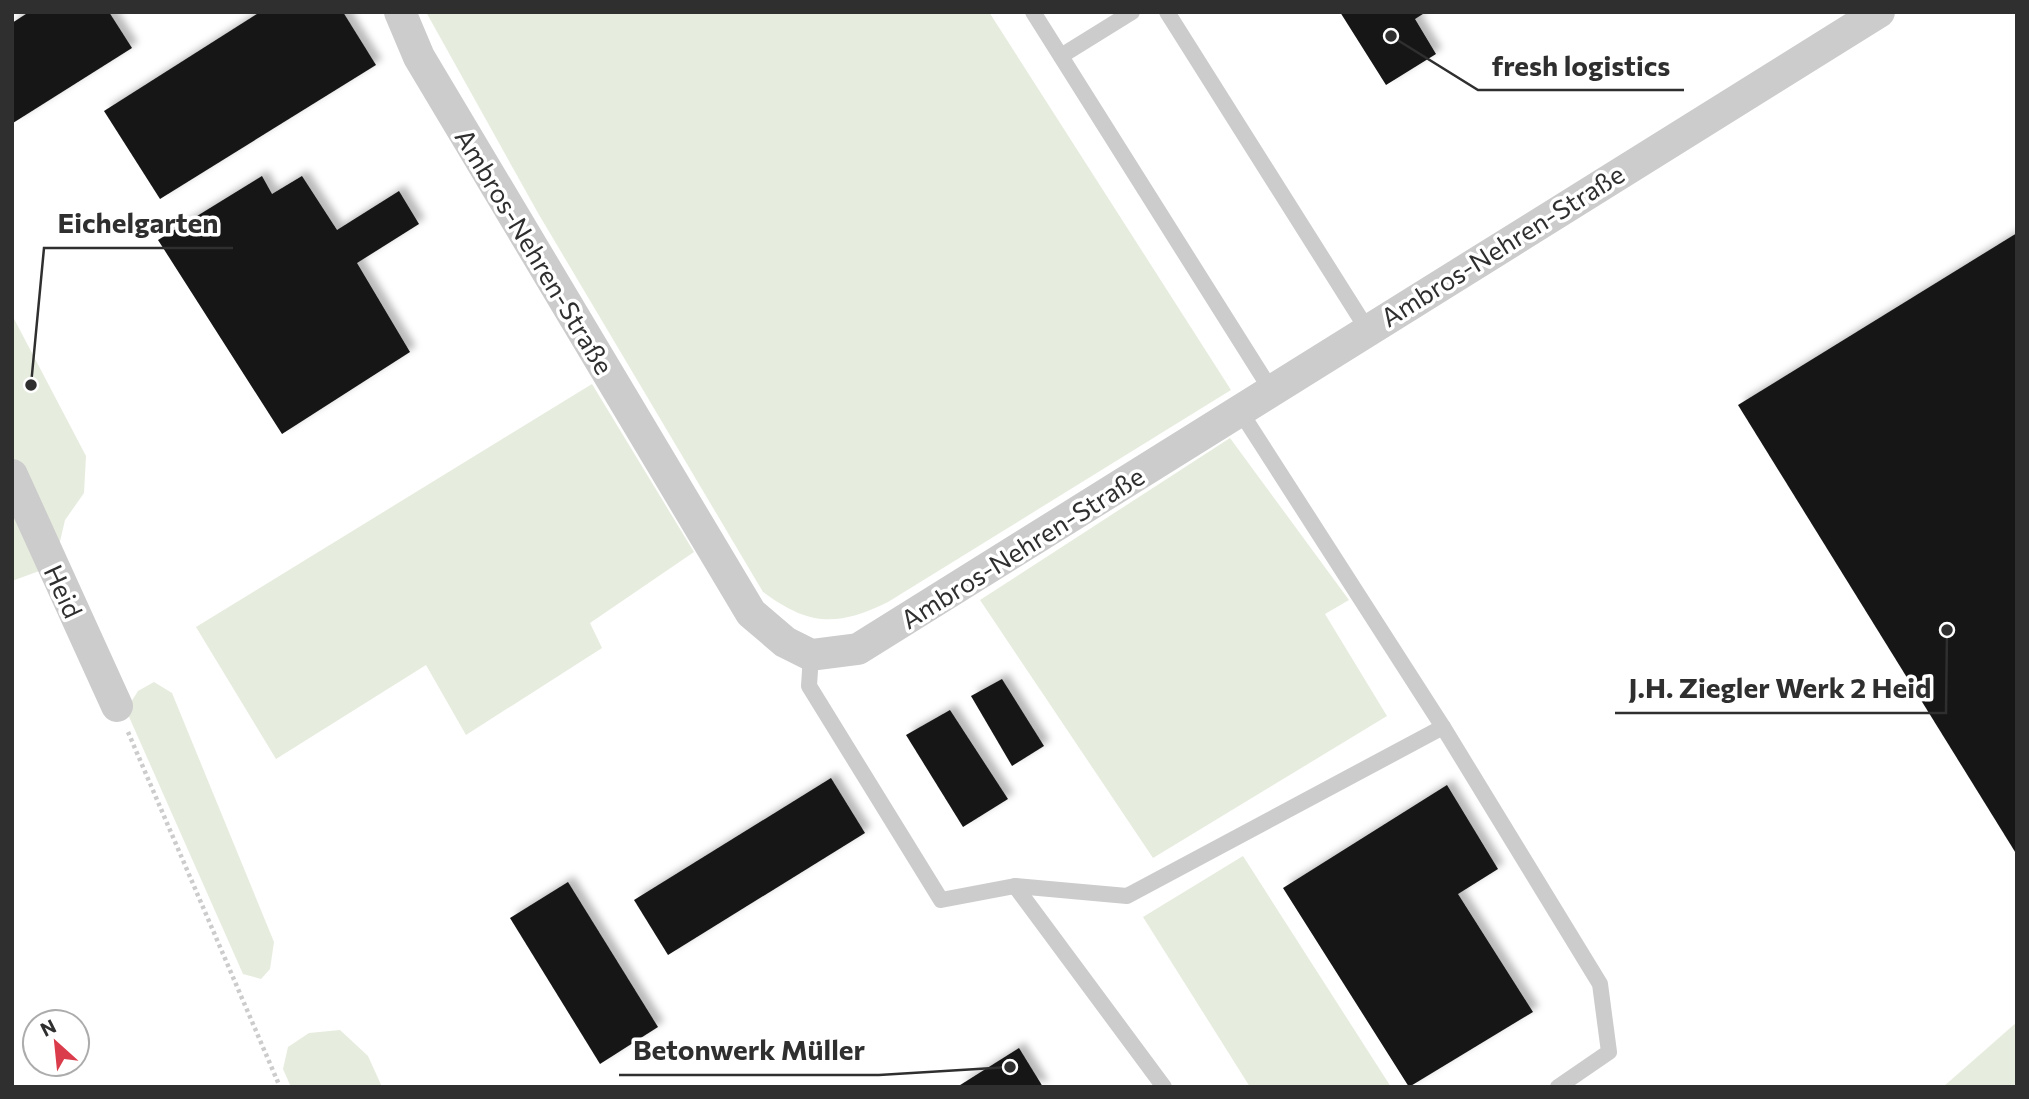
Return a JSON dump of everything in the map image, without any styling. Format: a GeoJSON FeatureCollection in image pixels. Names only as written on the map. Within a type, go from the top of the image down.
{"type":"FeatureCollection","features":[{"type":"Feature","properties":{"kind":"street","name":"Ambros-Nehren-Straße"},"geometry":{"type":"LineString","coordinates":[[400,12],[419,57],[751,613],[785,642],[811,655],[858,649],[1878,12]]}},
{"type":"Feature","properties":{"kind":"street","name":"Heid"},"geometry":{"type":"LineString","coordinates":[[12,475],[117,706]]}},
{"type":"Feature","properties":{"kind":"lane"},"geometry":{"type":"LineString","coordinates":[[1033,12],[1271,390]]}},
{"type":"Feature","properties":{"kind":"lane"},"geometry":{"type":"LineString","coordinates":[[1061,55],[1132,12]]}},
{"type":"Feature","properties":{"kind":"lane"},"geometry":{"type":"LineString","coordinates":[[1167,12],[1367,329]]}},
{"type":"Feature","properties":{"kind":"lane"},"geometry":{"type":"LineString","coordinates":[[1241,411],[1443,727],[1600,984],[1609,1052],[1558,1087]]}},
{"type":"Feature","properties":{"kind":"lane"},"geometry":{"type":"LineString","coordinates":[[811,655],[810,686],[941,900],[1015,886],[1127,896],[1443,727]]}},
{"type":"Feature","properties":{"kind":"lane"},"geometry":{"type":"LineString","coordinates":[[1015,886],[1164,1087]]}},
{"type":"Feature","properties":{"kind":"path"},"geometry":{"type":"LineString","coordinates":[[117,706],[279,1087]]}},
{"type":"Feature","properties":{"kind":"shaded area"},"geometry":{"type":"Polygon","coordinates":[[[426,12],[989,12],[1231,390],[888,602],[838,619],[809,617],[795,611],[763,592],[538,213],[426,12]]]}},
{"type":"Feature","properties":{"kind":"shaded area"},"geometry":{"type":"Polygon","coordinates":[[[12,315],[86,456],[84,493],[65,520],[58,550],[42,570],[12,581],[12,315]]]}},
{"type":"Feature","properties":{"kind":"shaded area"},"geometry":{"type":"Polygon","coordinates":[[[592,384],[694,552],[590,623],[602,648],[466,735],[426,665],[276,759],[196,627],[592,384]]]}},
{"type":"Feature","properties":{"kind":"shaded area"},"geometry":{"type":"Polygon","coordinates":[[[1230,438],[1349,600],[1325,614],[1387,716],[1153,858],[980,600],[1230,438]]]}},
{"type":"Feature","properties":{"kind":"shaded area"},"geometry":{"type":"Polygon","coordinates":[[[154,682],[172,693],[274,942],[270,969],[261,979],[243,974],[126,710],[138,691],[154,682]]]}},
{"type":"Feature","properties":{"kind":"shaded area"},"geometry":{"type":"Polygon","coordinates":[[[1243,856],[1391,1087],[1250,1087],[1143,917],[1243,856]]]}},
{"type":"Feature","properties":{"kind":"shaded area"},"geometry":{"type":"Polygon","coordinates":[[[2017,1022],[2017,1087],[1943,1087],[2017,1022]]]}},
{"type":"Feature","properties":{"kind":"shaded area"},"geometry":{"type":"Polygon","coordinates":[[[340,1030],[368,1056],[382,1087],[291,1087],[283,1069],[288,1047],[309,1033],[340,1030]]]}},
{"type":"Feature","properties":{"kind":"building"},"geometry":{"type":"Polygon","coordinates":[[[29,12],[109,12],[132,48],[13,123],[12,23],[29,12]]]}},
{"type":"Feature","properties":{"kind":"building"},"geometry":{"type":"Polygon","coordinates":[[[260,12],[343,12],[376,65],[160,199],[104,111],[260,12]]]}},
{"type":"Feature","properties":{"kind":"building"},"geometry":{"type":"Polygon","coordinates":[[[1340,12],[1426,12],[1415,19],[1436,54],[1386,85],[1340,12]]]}},
{"type":"Feature","properties":{"kind":"building"},"geometry":{"type":"Polygon","coordinates":[[[262,176],[272,194],[302,176],[337,230],[399,191],[419,224],[357,263],[410,352],[282,434],[158,240],[262,176]]]}},
{"type":"Feature","properties":{"kind":"building"},"geometry":{"type":"Polygon","coordinates":[[[2017,233],[2017,855],[1738,405],[2017,233]]]}},
{"type":"Feature","properties":{"kind":"building"},"geometry":{"type":"Polygon","coordinates":[[[1002,679],[1044,746],[1012,766],[971,696],[1002,679]]]}},
{"type":"Feature","properties":{"kind":"building"},"geometry":{"type":"Polygon","coordinates":[[[950,710],[1008,799],[963,827],[906,735],[950,710]]]}},
{"type":"Feature","properties":{"kind":"building"},"geometry":{"type":"Polygon","coordinates":[[[831,778],[865,833],[668,955],[634,900],[831,778]]]}},
{"type":"Feature","properties":{"kind":"building"},"geometry":{"type":"Polygon","coordinates":[[[1447,785],[1498,869],[1458,894],[1533,1012],[1409,1087],[1283,888],[1447,785]]]}},
{"type":"Feature","properties":{"kind":"building"},"geometry":{"type":"Polygon","coordinates":[[[568,882],[658,1027],[600,1064],[510,918],[568,882]]]}},
{"type":"Feature","properties":{"kind":"building"},"geometry":{"type":"Polygon","coordinates":[[[1019,1048],[1043,1087],[957,1087],[1019,1048]]]}},
{"type":"Feature","properties":{"kind":"place","name":"fresh logistics"},"geometry":{"type":"Point","coordinates":[1391,36]}},
{"type":"Feature","properties":{"kind":"place","name":"Eichelgarten"},"geometry":{"type":"Point","coordinates":[31,385]}},
{"type":"Feature","properties":{"kind":"place","name":"J.H. Ziegler Werk 2 Heid"},"geometry":{"type":"Point","coordinates":[1947,630]}},
{"type":"Feature","properties":{"kind":"place","name":"Betonwerk Müller"},"geometry":{"type":"Point","coordinates":[1010,1067]}}]}
